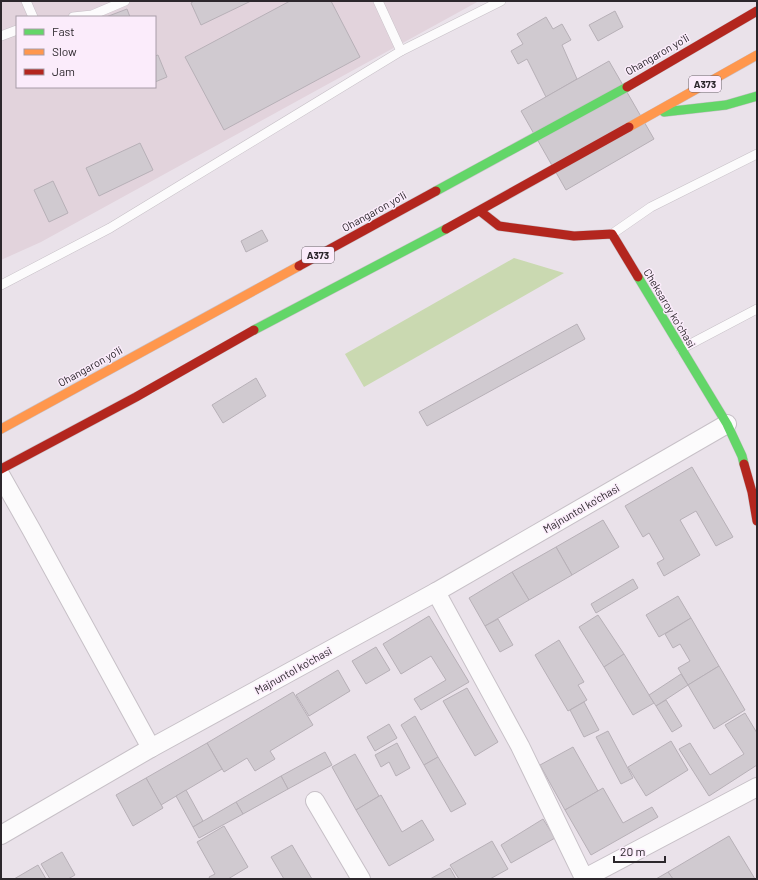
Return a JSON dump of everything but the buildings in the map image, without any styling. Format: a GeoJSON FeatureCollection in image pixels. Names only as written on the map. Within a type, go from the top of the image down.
{"type":"FeatureCollection","features":[{"type":"Feature","properties":{"kind":"main road","name":"Ohangaron yoʻli"},"geometry":{"type":"LineString","coordinates":[[1,429],[635,82],[757,11]]}},
{"type":"Feature","properties":{"kind":"main road","name":"A373"},"geometry":{"type":"LineString","coordinates":[[1,469],[136,397],[267,323],[480,211],[757,55]]}},
{"type":"Feature","properties":{"kind":"main road"},"geometry":{"type":"LineString","coordinates":[[653,114],[726,105],[757,96]]}},
{"type":"Feature","properties":{"kind":"main road"},"geometry":{"type":"LineString","coordinates":[[480,211],[499,226],[574,236],[612,234]]}},
{"type":"Feature","properties":{"kind":"main road","name":"Cheksaroy koʻchasi"},"geometry":{"type":"LineString","coordinates":[[612,234],[727,424],[742,456],[752,492],[757,521]]}},
{"type":"Feature","properties":{"kind":"street","name":"Majnuntol ko'chasi"},"geometry":{"type":"LineString","coordinates":[[1,834],[151,748],[436,592],[727,424]]}},
{"type":"Feature","properties":{"kind":"street"},"geometry":{"type":"LineString","coordinates":[[1,476],[151,748]]}},
{"type":"Feature","properties":{"kind":"street"},"geometry":{"type":"LineString","coordinates":[[436,592],[520,746],[584,879],[757,787]]}},
{"type":"Feature","properties":{"kind":"street"},"geometry":{"type":"LineString","coordinates":[[315,801],[361,879]]}},
{"type":"Feature","properties":{"kind":"lane"},"geometry":{"type":"LineString","coordinates":[[26,1],[33,16]]}},
{"type":"Feature","properties":{"kind":"lane"},"geometry":{"type":"LineString","coordinates":[[82,16],[92,15],[125,1]]}},
{"type":"Feature","properties":{"kind":"lane"},"geometry":{"type":"LineString","coordinates":[[378,1],[401,51]]}},
{"type":"Feature","properties":{"kind":"lane"},"geometry":{"type":"LineString","coordinates":[[1,285],[110,228],[401,51],[500,1]]}},
{"type":"Feature","properties":{"kind":"lane"},"geometry":{"type":"LineString","coordinates":[[1,36],[16,30]]}},
{"type":"Feature","properties":{"kind":"lane"},"geometry":{"type":"LineString","coordinates":[[612,234],[651,207],[757,154]]}},
{"type":"Feature","properties":{"kind":"lane"},"geometry":{"type":"LineString","coordinates":[[681,349],[757,309]]}},
{"type":"Feature","properties":{"kind":"shaded area"},"geometry":{"type":"Polygon","coordinates":[[[1,1],[479,1],[41,242],[1,260],[1,1]]]}},
{"type":"Feature","properties":{"kind":"green space"},"geometry":{"type":"Polygon","coordinates":[[[514,258],[564,273],[364,387],[345,354],[514,258]]]}},
{"type":"Feature","properties":{"kind":"traffic: fast"},"geometry":{"type":"LineString","coordinates":[[436,191],[627,87]]}},
{"type":"Feature","properties":{"kind":"traffic: fast"},"geometry":{"type":"LineString","coordinates":[[664,112],[726,105],[757,96]]}},
{"type":"Feature","properties":{"kind":"traffic: fast"},"geometry":{"type":"LineString","coordinates":[[254,330],[446,229]]}},
{"type":"Feature","properties":{"kind":"traffic: fast"},"geometry":{"type":"LineString","coordinates":[[638,277],[727,424],[742,456],[744,464]]}},
{"type":"Feature","properties":{"kind":"traffic: slow"},"geometry":{"type":"LineString","coordinates":[[629,127],[757,55]]}},
{"type":"Feature","properties":{"kind":"traffic: slow"},"geometry":{"type":"LineString","coordinates":[[1,429],[299,266]]}},
{"type":"Feature","properties":{"kind":"traffic: jam"},"geometry":{"type":"LineString","coordinates":[[627,87],[757,11]]}},
{"type":"Feature","properties":{"kind":"traffic: jam"},"geometry":{"type":"LineString","coordinates":[[446,229],[629,127]]}},
{"type":"Feature","properties":{"kind":"traffic: jam"},"geometry":{"type":"LineString","coordinates":[[299,266],[436,191]]}},
{"type":"Feature","properties":{"kind":"traffic: jam"},"geometry":{"type":"LineString","coordinates":[[480,211],[499,226],[574,236],[612,234],[638,277]]}},
{"type":"Feature","properties":{"kind":"traffic: jam"},"geometry":{"type":"LineString","coordinates":[[1,469],[136,397],[254,330]]}},
{"type":"Feature","properties":{"kind":"traffic: jam"},"geometry":{"type":"LineString","coordinates":[[744,464],[752,492],[757,521]]}}]}
